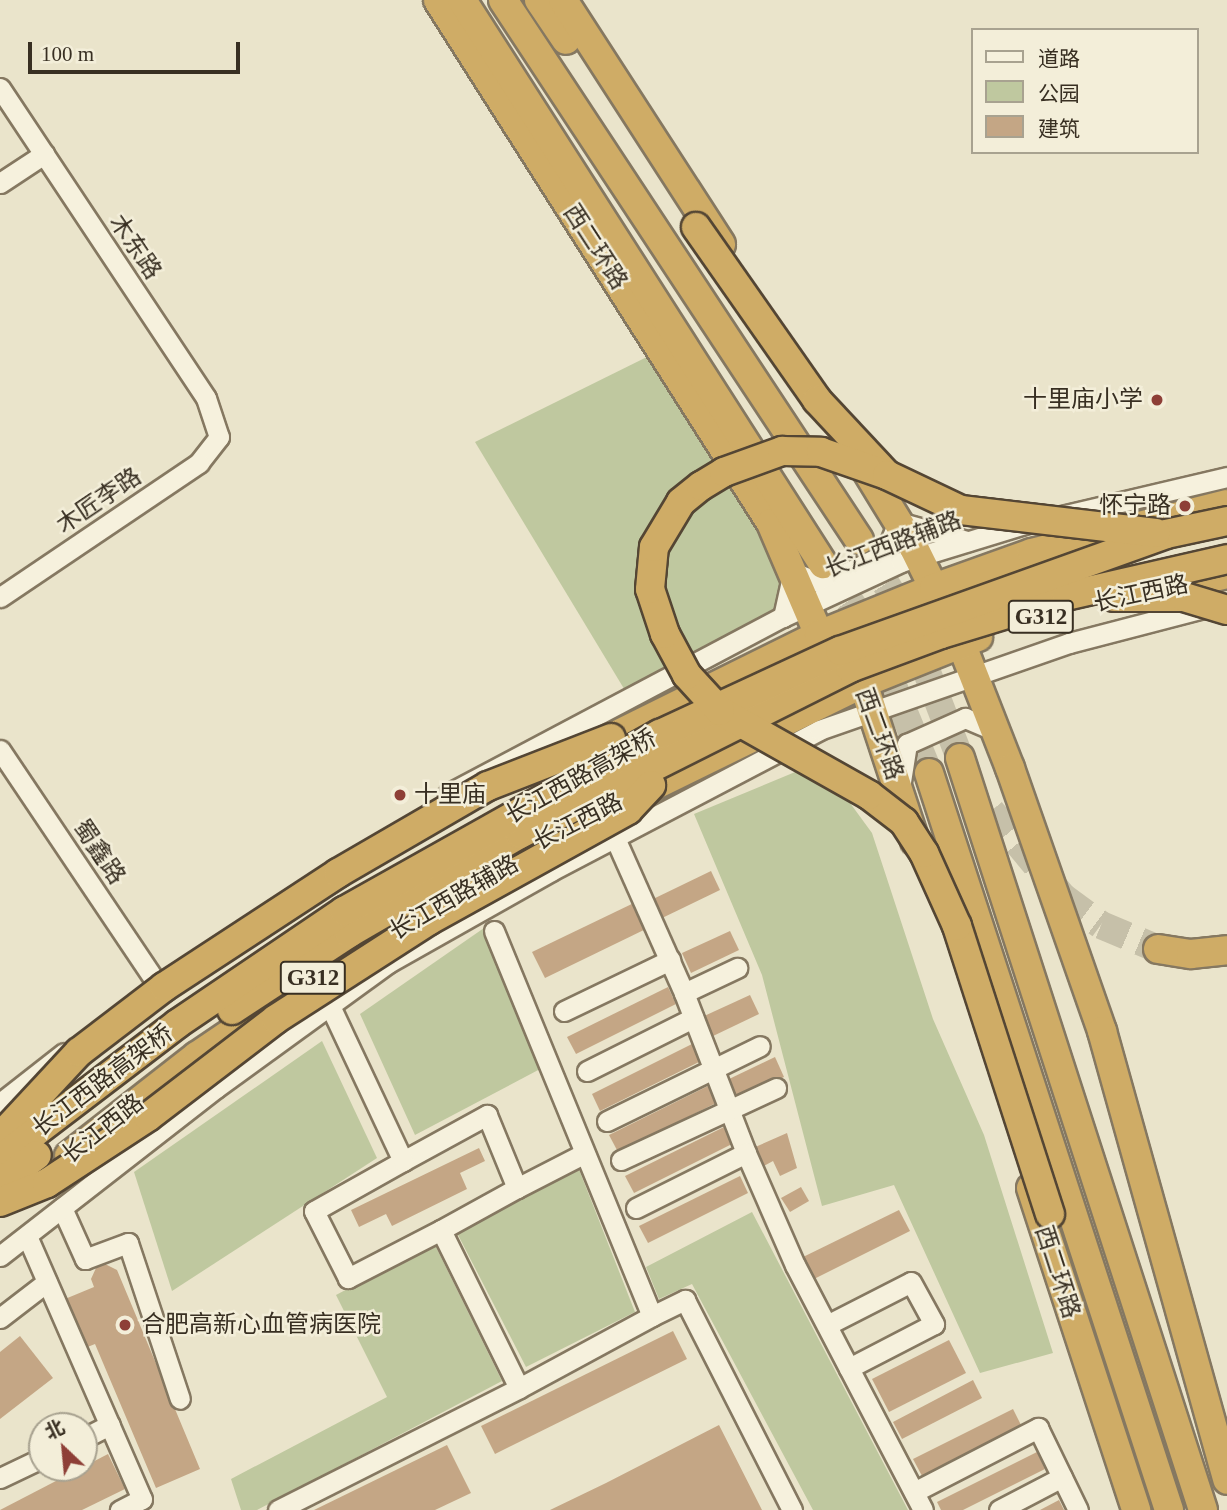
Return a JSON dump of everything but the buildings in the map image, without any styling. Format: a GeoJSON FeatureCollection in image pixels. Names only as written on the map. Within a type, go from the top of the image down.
{"type":"FeatureCollection","features":[{"type":"Feature","properties":{"kind":"highway","name":"西二环路"},"geometry":{"type":"LineString","coordinates":[[438,0],[771,523],[793,572],[796,611],[863,682],[1136,1510]]}},
{"type":"Feature","properties":{"kind":"highway","name":"西二环路"},"geometry":{"type":"LineString","coordinates":[[462,0],[823,564]]}},
{"type":"Feature","properties":{"kind":"highway"},"geometry":{"type":"LineString","coordinates":[[503,0],[859,540]]}},
{"type":"Feature","properties":{"kind":"highway"},"geometry":{"type":"LineString","coordinates":[[539,0],[817,400],[887,475]]}},
{"type":"Feature","properties":{"kind":"highway"},"geometry":{"type":"LineString","coordinates":[[563,0],[898,522],[919,557],[975,673],[1102,1031],[1227,1480]]}},
{"type":"Feature","properties":{"kind":"highway"},"geometry":{"type":"LineString","coordinates":[[1149,1510],[1124,1448],[957,926],[924,853],[904,822],[869,795],[720,711],[687,675],[665,634],[650,589],[654,547],[681,502],[724,472],[782,451],[821,452],[887,475],[961,510],[1166,534]]}},
{"type":"Feature","properties":{"kind":"highway","name":"G312"},"geometry":{"type":"LineString","coordinates":[[0,1127],[165,999],[328,893],[502,792],[819,635],[934,588],[1032,553],[1227,504]]}},
{"type":"Feature","properties":{"kind":"highway","name":"长江西路高架桥"},"geometry":{"type":"LineString","coordinates":[[0,1160],[177,1024],[344,911],[660,734],[840,651],[1166,534],[1227,521]]}},
{"type":"Feature","properties":{"kind":"highway","name":"长江西路高架桥"},"geometry":{"type":"LineString","coordinates":[[0,1183],[192,1036],[349,933],[520,834],[850,668],[941,634],[1066,596],[1227,559]]}},
{"type":"Feature","properties":{"kind":"highway","name":"长江西路"},"geometry":{"type":"LineString","coordinates":[[0,1209],[197,1056],[352,951],[533,845],[863,682],[961,643],[1055,613],[1227,574]]}},
{"type":"Feature","properties":{"kind":"highway"},"geometry":{"type":"LineString","coordinates":[[1066,596],[1184,597],[1227,610]]}},
{"type":"Feature","properties":{"kind":"highway"},"geometry":{"type":"LineString","coordinates":[[0,1137],[79,1052],[164,987],[326,880],[488,786],[611,738]]}},
{"type":"Feature","properties":{"kind":"highway"},"geometry":{"type":"LineString","coordinates":[[991,811],[963,768],[1203,1510]]}},
{"type":"Feature","properties":{"kind":"highway","name":"西二环路"},"geometry":{"type":"LineString","coordinates":[[929,773],[1169,1510]]}},
{"type":"Feature","properties":{"kind":"highway"},"geometry":{"type":"LineString","coordinates":[[0,1202],[47,1183],[148,1117],[276,1020],[428,921],[628,810],[650,785]]}},
{"type":"Feature","properties":{"kind":"highway"},"geometry":{"type":"LineString","coordinates":[[1158,949],[1191,954],[1227,950]]}},
{"type":"Feature","properties":{"kind":"street","name":"木东路"},"geometry":{"type":"LineString","coordinates":[[0,88],[206,398],[219,437]]}},
{"type":"Feature","properties":{"kind":"street"},"geometry":{"type":"LineString","coordinates":[[0,183],[44,154]]}},
{"type":"Feature","properties":{"kind":"street","name":"木匠李路"},"geometry":{"type":"LineString","coordinates":[[0,597],[200,463],[219,437]]}},
{"type":"Feature","properties":{"kind":"street","name":"长江西路辅路"},"geometry":{"type":"LineString","coordinates":[[0,1103],[156,982],[474,778],[796,611],[919,557],[967,541],[1227,477]]}},
{"type":"Feature","properties":{"kind":"street"},"geometry":{"type":"LineString","coordinates":[[793,572],[823,584],[885,554],[898,522],[967,541]]}},
{"type":"Feature","properties":{"kind":"street","name":"长江西路辅路"},"geometry":{"type":"LineString","coordinates":[[0,1256],[388,963],[615,838],[819,730],[975,673],[1069,643],[1227,602]]}},
{"type":"Feature","properties":{"kind":"street"},"geometry":{"type":"LineString","coordinates":[[900,792],[907,744],[965,718],[996,731]]}},
{"type":"Feature","properties":{"kind":"street","name":"蜀鑫路"},"geometry":{"type":"LineString","coordinates":[[0,750],[156,982]]}},
{"type":"Feature","properties":{"kind":"street"},"geometry":{"type":"LineString","coordinates":[[615,838],[684,993],[746,1153],[827,1325],[919,1501],[1038,1428],[1079,1510]]}},
{"type":"Feature","properties":{"kind":"street"},"geometry":{"type":"LineString","coordinates":[[494,931],[652,1316]]}},
{"type":"Feature","properties":{"kind":"street"},"geometry":{"type":"LineString","coordinates":[[564,1010],[670,960]]}},
{"type":"Feature","properties":{"kind":"street"},"geometry":{"type":"LineString","coordinates":[[684,993],[737,968]]}},
{"type":"Feature","properties":{"kind":"street"},"geometry":{"type":"LineString","coordinates":[[330,1006],[403,1161]]}},
{"type":"Feature","properties":{"kind":"street"},"geometry":{"type":"LineString","coordinates":[[587,1071],[693,1018]]}},
{"type":"Feature","properties":{"kind":"street"},"geometry":{"type":"LineString","coordinates":[[607,1121],[760,1046]]}},
{"type":"Feature","properties":{"kind":"street"},"geometry":{"type":"LineString","coordinates":[[621,1160],[776,1087]]}},
{"type":"Feature","properties":{"kind":"street"},"geometry":{"type":"LineString","coordinates":[[517,1188],[487,1115],[314,1211],[348,1278],[585,1153]]}},
{"type":"Feature","properties":{"kind":"street"},"geometry":{"type":"LineString","coordinates":[[636,1208],[746,1153]]}},
{"type":"Feature","properties":{"kind":"street"},"geometry":{"type":"LineString","coordinates":[[62,1208],[85,1259],[128,1243],[180,1399]]}},
{"type":"Feature","properties":{"kind":"street"},"geometry":{"type":"LineString","coordinates":[[441,1230],[519,1388]]}},
{"type":"Feature","properties":{"kind":"street"},"geometry":{"type":"LineString","coordinates":[[27,1236],[142,1499],[120,1510]]}},
{"type":"Feature","properties":{"kind":"street"},"geometry":{"type":"LineString","coordinates":[[0,1318],[47,1282]]}},
{"type":"Feature","properties":{"kind":"street"},"geometry":{"type":"LineString","coordinates":[[827,1325],[911,1282],[934,1324],[849,1368]]}},
{"type":"Feature","properties":{"kind":"street"},"geometry":{"type":"LineString","coordinates":[[278,1510],[685,1300],[792,1510]]}},
{"type":"Feature","properties":{"kind":"street"},"geometry":{"type":"LineString","coordinates":[[98,1431],[110,1425]]}},
{"type":"Feature","properties":{"kind":"street"},"geometry":{"type":"LineString","coordinates":[[0,1478],[28,1465]]}},
{"type":"Feature","properties":{"kind":"street"},"geometry":{"type":"LineString","coordinates":[[999,1510],[1062,1478]]}},
{"type":"Feature","properties":{"kind":"green space"},"geometry":{"type":"Polygon","coordinates":[[[661,350],[793,572],[783,617],[629,697],[475,442],[661,350]]]}},
{"type":"Feature","properties":{"kind":"green space"},"geometry":{"type":"Polygon","coordinates":[[[800,770],[842,792],[872,833],[933,1019],[984,1135],[1053,1353],[980,1373],[894,1185],[822,1206],[762,975],[694,814],[800,770]]]}},
{"type":"Feature","properties":{"kind":"green space"},"geometry":{"type":"Polygon","coordinates":[[[484,928],[542,1068],[415,1135],[360,1014],[484,928]]]}},
{"type":"Feature","properties":{"kind":"green space"},"geometry":{"type":"Polygon","coordinates":[[[322,1041],[377,1158],[172,1291],[134,1172],[322,1041]]]}},
{"type":"Feature","properties":{"kind":"green space"},"geometry":{"type":"Polygon","coordinates":[[[578,1167],[635,1312],[526,1367],[456,1231],[578,1167]]]}},
{"type":"Feature","properties":{"kind":"green space"},"geometry":{"type":"Polygon","coordinates":[[[752,1212],[908,1510],[813,1510],[692,1284],[659,1299],[646,1267],[752,1212]]]}},
{"type":"Feature","properties":{"kind":"green space"},"geometry":{"type":"Polygon","coordinates":[[[434,1243],[502,1381],[257,1510],[241,1510],[231,1479],[387,1397],[336,1295],[434,1243]]]}},
{"type":"Feature","properties":{"kind":"tunnel"},"geometry":{"type":"LineString","coordinates":[[864,548],[905,615],[960,758]]}},
{"type":"Feature","properties":{"kind":"tunnel"},"geometry":{"type":"LineString","coordinates":[[825,566],[870,630],[929,773]]}},
{"type":"Feature","properties":{"kind":"tunnel"},"geometry":{"type":"LineString","coordinates":[[991,811],[1063,897],[1101,925],[1158,949]]}},
{"type":"Feature","properties":{"kind":"place","name":"十里庙小学"},"geometry":{"type":"Point","coordinates":[1157,400]}},
{"type":"Feature","properties":{"kind":"place","name":"怀宁路"},"geometry":{"type":"Point","coordinates":[1185,506]}},
{"type":"Feature","properties":{"kind":"place","name":"十里庙"},"geometry":{"type":"Point","coordinates":[400,795]}},
{"type":"Feature","properties":{"kind":"place","name":"合肥高新心血管病医院"},"geometry":{"type":"Point","coordinates":[125,1325]}}]}
